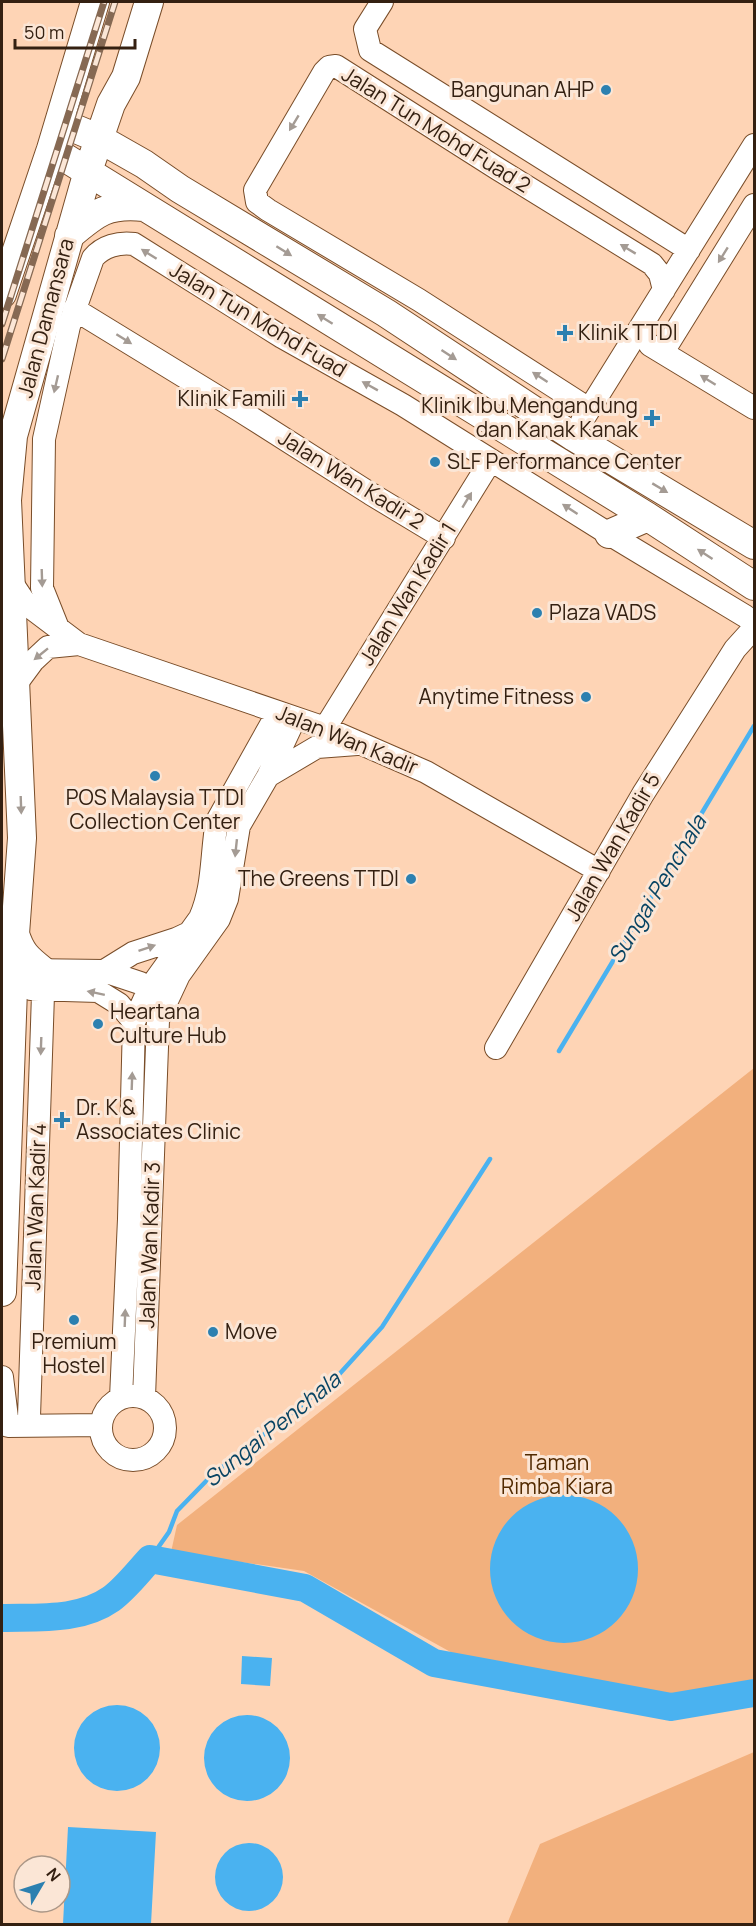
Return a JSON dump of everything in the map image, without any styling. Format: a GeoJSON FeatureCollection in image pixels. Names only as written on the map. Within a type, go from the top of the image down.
{"type":"FeatureCollection","features":[{"type":"Feature","properties":{"kind":"main road"},"geometry":{"type":"LineString","coordinates":[[2,243],[78,2]]}},
{"type":"Feature","properties":{"kind":"main road"},"geometry":{"type":"LineString","coordinates":[[2,294],[60,122],[95,2]]}},
{"type":"Feature","properties":{"kind":"main road","name":"Jalan Damansara"},"geometry":{"type":"LineString","coordinates":[[2,1292],[12,1019],[26,977],[15,934],[22,838],[7,500],[13,436],[88,171],[111,104],[126,77],[149,2]]}},
{"type":"Feature","properties":{"kind":"main road"},"geometry":{"type":"LineString","coordinates":[[126,77],[119,114],[119,130],[125,142],[144,164]]}},
{"type":"Feature","properties":{"kind":"main road"},"geometry":{"type":"LineString","coordinates":[[60,122],[100,139],[144,164],[180,189],[260,221],[386,313],[574,437],[748,538]]}},
{"type":"Feature","properties":{"kind":"main road","name":"Jalan Tun Mohd Fuad"},"geometry":{"type":"LineString","coordinates":[[51,149],[641,513],[754,587]]}},
{"type":"Feature","properties":{"kind":"main road"},"geometry":{"type":"LineString","coordinates":[[69,236],[103,211],[123,205],[144,207]]}},
{"type":"Feature","properties":{"kind":"main road"},"geometry":{"type":"LineString","coordinates":[[574,437],[574,450],[583,462],[641,513],[609,534]]}},
{"type":"Feature","properties":{"kind":"street","name":"Jalan Tun Mohd Fuad 2"},"geometry":{"type":"LineString","coordinates":[[382,2],[365,29],[369,50],[689,250]]}},
{"type":"Feature","properties":{"kind":"street","name":"Jalan Tun Mohd Fuad 2"},"geometry":{"type":"LineString","coordinates":[[260,221],[255,190],[324,72],[329,67],[336,66],[652,264],[660,274],[664,290]]}},
{"type":"Feature","properties":{"kind":"street"},"geometry":{"type":"LineString","coordinates":[[462,147],[479,119]]}},
{"type":"Feature","properties":{"kind":"street"},"geometry":{"type":"LineString","coordinates":[[574,437],[589,409],[754,144]]}},
{"type":"Feature","properties":{"kind":"street"},"geometry":{"type":"LineString","coordinates":[[533,191],[550,164]]}},
{"type":"Feature","properties":{"kind":"street"},"geometry":{"type":"LineString","coordinates":[[663,352],[754,206]]}},
{"type":"Feature","properties":{"kind":"street"},"geometry":{"type":"LineString","coordinates":[[260,221],[419,300],[589,409]]}},
{"type":"Feature","properties":{"kind":"street","name":"Jalan Tun Mohd Fuad"},"geometry":{"type":"LineString","coordinates":[[58,628],[42,588],[44,439],[69,326],[93,258],[99,250],[122,243],[134,244],[282,337],[403,405],[750,622]]}},
{"type":"Feature","properties":{"kind":"street","name":"Jalan Wan Kadir 2"},"geometry":{"type":"LineString","coordinates":[[74,309],[444,538]]}},
{"type":"Feature","properties":{"kind":"street"},"geometry":{"type":"LineString","coordinates":[[635,338],[663,352],[754,408]]}},
{"type":"Feature","properties":{"kind":"street"},"geometry":{"type":"LineString","coordinates":[[399,364],[403,405]]}},
{"type":"Feature","properties":{"kind":"street","name":"Jalan Wan Kadir 1"},"geometry":{"type":"LineString","coordinates":[[325,728],[491,460]]}},
{"type":"Feature","properties":{"kind":"street","name":"Jalan Wan Kadir"},"geometry":{"type":"LineString","coordinates":[[10,580],[26,604],[80,644],[325,728],[426,771],[599,871]]}},
{"type":"Feature","properties":{"kind":"street","name":"Jalan Wan Kadir 5"},"geometry":{"type":"LineString","coordinates":[[496,1048],[643,794],[735,649],[750,622],[754,587]]}},
{"type":"Feature","properties":{"kind":"street","name":"Jalan Wan Kadir"},"geometry":{"type":"LineString","coordinates":[[16,684],[33,661],[48,647],[80,644]]}},
{"type":"Feature","properties":{"kind":"street"},"geometry":{"type":"LineString","coordinates":[[244,700],[255,734],[256,754]]}},
{"type":"Feature","properties":{"kind":"street","name":"Jalan Wan Kadir 3"},"geometry":{"type":"LineString","coordinates":[[132,1397],[129,1219],[134,1022],[149,989],[192,931],[206,906],[213,868],[213,841],[217,821],[256,754],[286,715]]}},
{"type":"Feature","properties":{"kind":"street","name":"Jalan Wan Kadir 3"},"geometry":{"type":"LineString","coordinates":[[158,1020],[179,975],[219,919],[229,888],[239,826],[268,776],[286,715]]}},
{"type":"Feature","properties":{"kind":"street"},"geometry":{"type":"LineString","coordinates":[[268,776],[317,747],[363,744]]}},
{"type":"Feature","properties":{"kind":"street"},"geometry":{"type":"LineString","coordinates":[[104,971],[133,953],[176,939],[192,931]]}},
{"type":"Feature","properties":{"kind":"street"},"geometry":{"type":"LineString","coordinates":[[26,977],[104,971],[140,983],[149,989]]}},
{"type":"Feature","properties":{"kind":"street"},"geometry":{"type":"LineString","coordinates":[[26,977],[98,991],[119,1004],[134,1022]]}},
{"type":"Feature","properties":{"kind":"street","name":"Jalan Wan Kadir 4"},"geometry":{"type":"LineString","coordinates":[[26,977],[43,994],[30,1371],[29,1417],[32,1425]]}},
{"type":"Feature","properties":{"kind":"street","name":"Jalan Wan Kadir 3"},"geometry":{"type":"LineString","coordinates":[[132,1397],[158,1020],[156,1000],[149,989]]}},
{"type":"Feature","properties":{"kind":"street"},"geometry":{"type":"LineString","coordinates":[[2,1377],[8,1426],[100,1425]]}},
{"type":"Feature","properties":{"kind":"street"},"geometry":{"type":"LineString","coordinates":[[132,1397],[152,1402],[164,1418],[165,1428],[158,1448],[142,1459],[131,1460],[112,1453],[106,1445],[100,1425],[109,1406],[132,1397]]}},
{"type":"Feature","properties":{"kind":"green space","name":"Taman Rimba Kiara"},"geometry":{"type":"Polygon","coordinates":[[[754,1068],[754,1685],[667,1700],[456,1655],[304,1571],[171,1552],[177,1525],[754,1068]]]}},
{"type":"Feature","properties":{"kind":"green space"},"geometry":{"type":"Polygon","coordinates":[[[754,1752],[754,1924],[507,1924],[540,1844],[754,1752]]]}},
{"type":"Feature","properties":{"kind":"water"},"geometry":{"type":"Polygon","coordinates":[[[564,1495],[578,1496],[592,1501],[605,1507],[616,1517],[626,1528],[632,1541],[637,1555],[637,1583],[632,1597],[626,1610],[616,1621],[605,1631],[592,1637],[578,1642],[564,1643],[550,1642],[536,1637],[523,1631],[512,1621],[502,1610],[496,1597],[491,1583],[490,1569],[491,1555],[496,1541],[502,1528],[512,1517],[523,1507],[536,1501],[550,1496],[564,1495]]]}},
{"type":"Feature","properties":{"kind":"water"},"geometry":{"type":"Polygon","coordinates":[[[242,1656],[272,1658],[270,1686],[241,1684],[242,1656]]]}},
{"type":"Feature","properties":{"kind":"water"},"geometry":{"type":"Polygon","coordinates":[[[109,1705],[125,1705],[148,1717],[157,1731],[160,1748],[157,1765],[148,1779],[125,1791],[109,1791],[93,1784],[81,1772],[74,1756],[74,1740],[81,1724],[93,1712],[109,1705]]]}},
{"type":"Feature","properties":{"kind":"water"},"geometry":{"type":"Polygon","coordinates":[[[239,1715],[255,1715],[278,1727],[287,1741],[290,1758],[287,1775],[278,1789],[255,1801],[239,1801],[223,1794],[211,1782],[204,1766],[204,1750],[211,1734],[223,1722],[239,1715]]]}},
{"type":"Feature","properties":{"kind":"water"},"geometry":{"type":"Polygon","coordinates":[[[68,1827],[156,1832],[151,1924],[63,1924],[64,1914],[72,1914],[72,1854],[67,1854],[68,1827]]]}},
{"type":"Feature","properties":{"kind":"water"},"geometry":{"type":"Polygon","coordinates":[[[249,1843],[262,1846],[273,1853],[280,1864],[283,1877],[280,1890],[273,1901],[262,1908],[249,1911],[236,1908],[225,1901],[218,1890],[215,1877],[218,1864],[225,1853],[236,1846],[249,1843]]]}},
{"type":"Feature","properties":{"kind":"waterway","name":"Sungai Penchala"},"geometry":{"type":"LineString","coordinates":[[559,1051],[754,726]]}},
{"type":"Feature","properties":{"kind":"waterway","name":"Sungai Penchala"},"geometry":{"type":"LineString","coordinates":[[150,1559],[169,1532],[177,1511],[213,1474],[334,1380],[382,1327],[490,1159]]}},
{"type":"Feature","properties":{"kind":"waterway"},"geometry":{"type":"LineString","coordinates":[[2,1618],[58,1616],[99,1606],[121,1590],[150,1559],[305,1588],[434,1663],[671,1707],[754,1693]]}},
{"type":"Feature","properties":{"kind":"railway"},"geometry":{"type":"LineString","coordinates":[[2,324],[104,2]]}},
{"type":"Feature","properties":{"kind":"railway"},"geometry":{"type":"LineString","coordinates":[[2,359],[115,2]]}},
{"type":"Feature","properties":{"kind":"place","name":"Bangunan AHP"},"geometry":{"type":"Point","coordinates":[606,90]}},
{"type":"Feature","properties":{"kind":"place","name":"Klinik TTDI"},"geometry":{"type":"Point","coordinates":[565,333]}},
{"type":"Feature","properties":{"kind":"place","name":"Klinik Famili"},"geometry":{"type":"Point","coordinates":[300,399]}},
{"type":"Feature","properties":{"kind":"place","name":"Klinik Ibu Mengandung dan Kanak Kanak"},"geometry":{"type":"Point","coordinates":[652,418]}},
{"type":"Feature","properties":{"kind":"place","name":"SLF Performance Center"},"geometry":{"type":"Point","coordinates":[435,462]}},
{"type":"Feature","properties":{"kind":"place","name":"Plaza VADS"},"geometry":{"type":"Point","coordinates":[537,613]}},
{"type":"Feature","properties":{"kind":"place","name":"Anytime Fitness"},"geometry":{"type":"Point","coordinates":[586,697]}},
{"type":"Feature","properties":{"kind":"place","name":"POS Malaysia TTDI Collection Center"},"geometry":{"type":"Point","coordinates":[155,776]}},
{"type":"Feature","properties":{"kind":"place","name":"The Greens TTDI"},"geometry":{"type":"Point","coordinates":[411,879]}},
{"type":"Feature","properties":{"kind":"place","name":"Heartana Culture Hub"},"geometry":{"type":"Point","coordinates":[98,1024]}},
{"type":"Feature","properties":{"kind":"place","name":"Dr. K & Associates Clinic"},"geometry":{"type":"Point","coordinates":[62,1120]}},
{"type":"Feature","properties":{"kind":"place","name":"Premium Hostel"},"geometry":{"type":"Point","coordinates":[74,1320]}},
{"type":"Feature","properties":{"kind":"place","name":"Move"},"geometry":{"type":"Point","coordinates":[213,1332]}}]}
